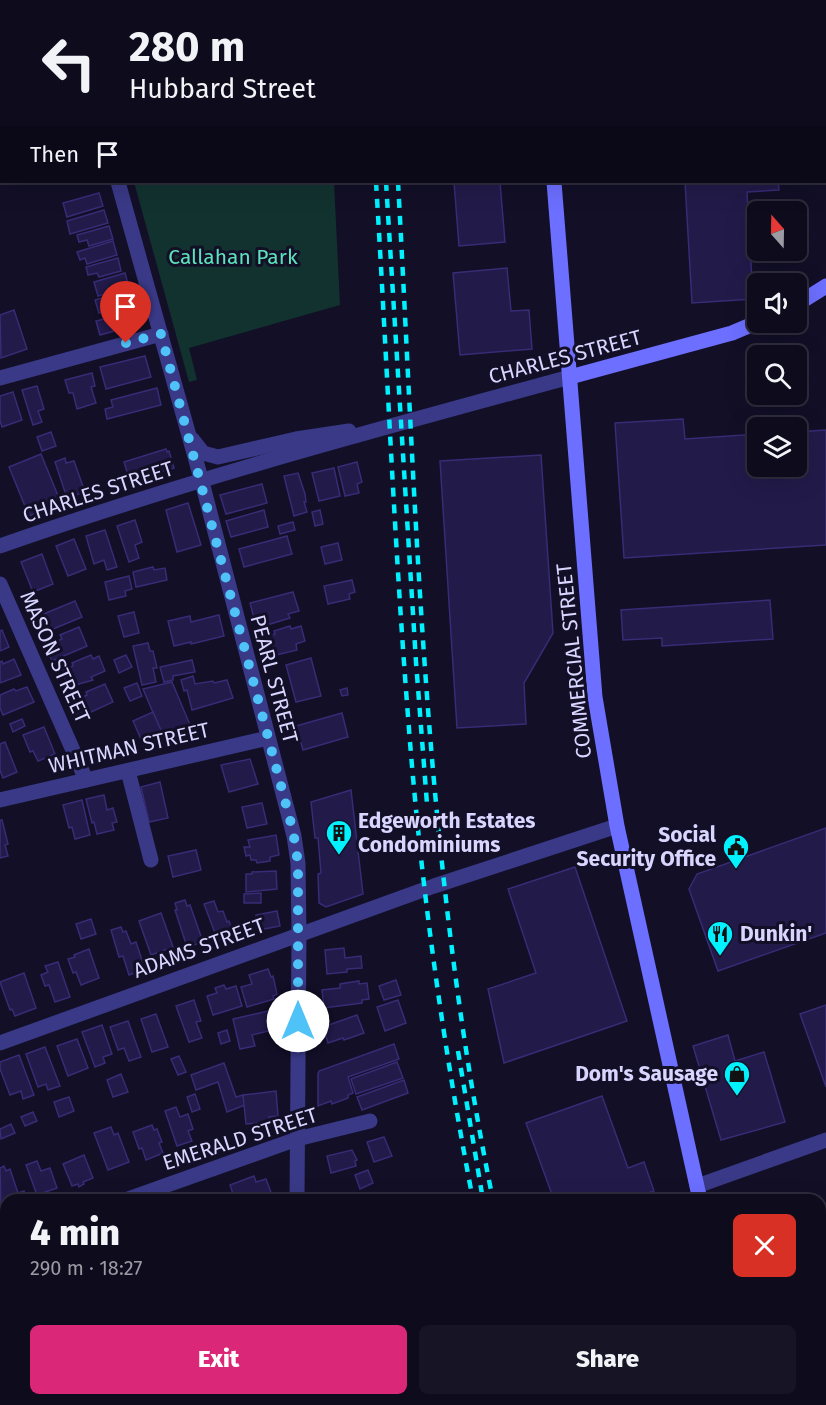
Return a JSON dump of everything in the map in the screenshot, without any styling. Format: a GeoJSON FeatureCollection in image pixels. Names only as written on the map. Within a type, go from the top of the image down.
{"type":"FeatureCollection","features":[{"type":"Feature","properties":{"kind":"main road","name":"COMMERCIAL STREET"},"geometry":{"type":"LineString","coordinates":[[554,183],[595,698],[617,826],[699,1193]]}},
{"type":"Feature","properties":{"kind":"main road"},"geometry":{"type":"LineString","coordinates":[[807,298],[826,286]]}},
{"type":"Feature","properties":{"kind":"main road","name":"CHARLES STREET"},"geometry":{"type":"LineString","coordinates":[[570,377],[732,333],[747,327]]}},
{"type":"Feature","properties":{"kind":"street","name":"PEARL STREET"},"geometry":{"type":"LineString","coordinates":[[118,183],[202,482],[295,842],[299,934],[297,1194]]}},
{"type":"Feature","properties":{"kind":"street"},"geometry":{"type":"LineString","coordinates":[[0,378],[161,334]]}},
{"type":"Feature","properties":{"kind":"street","name":"CHARLES STREET"},"geometry":{"type":"LineString","coordinates":[[0,546],[84,517],[382,428],[570,377]]}},
{"type":"Feature","properties":{"kind":"street","name":"CHARLES STREET"},"geometry":{"type":"LineString","coordinates":[[187,428],[200,451],[206,455],[218,457],[330,433],[382,428]]}},
{"type":"Feature","properties":{"kind":"street","name":"MASON STREET"},"geometry":{"type":"LineString","coordinates":[[0,584],[86,780]]}},
{"type":"Feature","properties":{"kind":"street","name":"WHITMAN STREET"},"geometry":{"type":"LineString","coordinates":[[0,800],[268,738]]}},
{"type":"Feature","properties":{"kind":"street"},"geometry":{"type":"LineString","coordinates":[[128,771],[151,860]]}},
{"type":"Feature","properties":{"kind":"street","name":"ADAMS STREET"},"geometry":{"type":"LineString","coordinates":[[0,1043],[434,886],[617,826]]}},
{"type":"Feature","properties":{"kind":"street","name":"EMERALD STREET"},"geometry":{"type":"LineString","coordinates":[[142,1194],[297,1139],[370,1121]]}},
{"type":"Feature","properties":{"kind":"street"},"geometry":{"type":"LineString","coordinates":[[699,1193],[826,1140]]}},
{"type":"Feature","properties":{"kind":"green space","name":"Callahan Park"},"geometry":{"type":"Polygon","coordinates":[[[134,183],[334,183],[340,305],[189,348],[197,380],[189,382],[134,183]]]}},
{"type":"Feature","properties":{"kind":"building"},"geometry":{"type":"Polygon","coordinates":[[[454,183],[500,183],[505,242],[459,246],[454,183]]]}},
{"type":"Feature","properties":{"kind":"building"},"geometry":{"type":"Polygon","coordinates":[[[685,183],[778,183],[779,190],[747,192],[747,261],[751,261],[752,273],[747,273],[747,299],[692,303],[685,183]]]}},
{"type":"Feature","properties":{"kind":"building"},"geometry":{"type":"Polygon","coordinates":[[[99,193],[103,206],[67,217],[63,203],[99,193]]]}},
{"type":"Feature","properties":{"kind":"building"},"geometry":{"type":"Polygon","coordinates":[[[104,210],[108,223],[70,234],[67,221],[104,210]]]}},
{"type":"Feature","properties":{"kind":"building"},"geometry":{"type":"Polygon","coordinates":[[[109,226],[113,239],[89,246],[87,240],[79,242],[77,235],[109,226]]]}},
{"type":"Feature","properties":{"kind":"building"},"geometry":{"type":"Polygon","coordinates":[[[113,241],[117,255],[87,264],[85,258],[80,260],[77,252],[113,241]]]}},
{"type":"Feature","properties":{"kind":"building"},"geometry":{"type":"Polygon","coordinates":[[[118,258],[121,271],[99,277],[97,273],[88,275],[86,267],[118,258]]]}},
{"type":"Feature","properties":{"kind":"building"},"geometry":{"type":"Polygon","coordinates":[[[507,268],[511,311],[529,310],[532,349],[460,355],[453,273],[507,268]]]}},
{"type":"Feature","properties":{"kind":"building"},"geometry":{"type":"Polygon","coordinates":[[[125,273],[129,287],[98,296],[94,282],[125,273]]]}},
{"type":"Feature","properties":{"kind":"building"},"geometry":{"type":"Polygon","coordinates":[[[129,291],[133,304],[99,313],[95,300],[129,291]]]}},
{"type":"Feature","properties":{"kind":"building"},"geometry":{"type":"Polygon","coordinates":[[[14,310],[27,349],[1,358],[0,315],[14,310]]]}},
{"type":"Feature","properties":{"kind":"building"},"geometry":{"type":"Polygon","coordinates":[[[136,311],[139,324],[100,335],[96,321],[136,311]]]}},
{"type":"Feature","properties":{"kind":"building"},"geometry":{"type":"Polygon","coordinates":[[[145,356],[151,377],[106,389],[100,367],[145,356]]]}},
{"type":"Feature","properties":{"kind":"building"},"geometry":{"type":"Polygon","coordinates":[[[92,373],[95,386],[91,387],[96,403],[77,409],[73,393],[69,393],[65,380],[92,373]]]}},
{"type":"Feature","properties":{"kind":"building"},"geometry":{"type":"Polygon","coordinates":[[[37,386],[44,409],[38,411],[42,422],[33,425],[22,390],[37,386]]]}},
{"type":"Feature","properties":{"kind":"building"},"geometry":{"type":"Polygon","coordinates":[[[157,388],[161,405],[107,419],[105,409],[113,407],[111,400],[157,388]]]}},
{"type":"Feature","properties":{"kind":"building"},"geometry":{"type":"Polygon","coordinates":[[[13,392],[22,420],[2,427],[0,396],[13,392]]]}},
{"type":"Feature","properties":{"kind":"building"},"geometry":{"type":"Polygon","coordinates":[[[683,419],[685,439],[747,435],[747,477],[807,477],[807,431],[826,430],[826,545],[624,558],[615,423],[683,419]]]}},
{"type":"Feature","properties":{"kind":"building"},"geometry":{"type":"Polygon","coordinates":[[[51,432],[56,446],[42,451],[37,437],[51,432]]]}},
{"type":"Feature","properties":{"kind":"building"},"geometry":{"type":"Polygon","coordinates":[[[166,449],[167,452],[169,451],[174,468],[135,480],[133,474],[128,475],[124,462],[166,449]]]}},
{"type":"Feature","properties":{"kind":"building"},"geometry":{"type":"Polygon","coordinates":[[[41,454],[61,503],[29,516],[9,467],[41,454]]]}},
{"type":"Feature","properties":{"kind":"building"},"geometry":{"type":"Polygon","coordinates":[[[541,455],[553,633],[524,683],[526,724],[457,728],[440,461],[541,455]]]}},
{"type":"Feature","properties":{"kind":"building"},"geometry":{"type":"Polygon","coordinates":[[[65,458],[66,463],[74,461],[85,492],[67,498],[55,462],[65,458]]]}},
{"type":"Feature","properties":{"kind":"building"},"geometry":{"type":"Polygon","coordinates":[[[357,462],[362,482],[357,484],[359,493],[345,496],[338,467],[357,462]]]}},
{"type":"Feature","properties":{"kind":"building"},"geometry":{"type":"Polygon","coordinates":[[[334,468],[340,496],[319,501],[312,473],[334,468]]]}},
{"type":"Feature","properties":{"kind":"building"},"geometry":{"type":"Polygon","coordinates":[[[298,473],[305,494],[306,502],[304,502],[307,512],[294,516],[284,476],[298,473]]]}},
{"type":"Feature","properties":{"kind":"building"},"geometry":{"type":"Polygon","coordinates":[[[262,484],[267,503],[226,514],[220,495],[262,484]]]}},
{"type":"Feature","properties":{"kind":"building"},"geometry":{"type":"Polygon","coordinates":[[[188,503],[201,545],[177,552],[166,510],[188,503]]]}},
{"type":"Feature","properties":{"kind":"building"},"geometry":{"type":"Polygon","coordinates":[[[264,510],[268,527],[231,537],[226,521],[264,510]]]}},
{"type":"Feature","properties":{"kind":"building"},"geometry":{"type":"Polygon","coordinates":[[[320,510],[323,524],[315,526],[312,512],[320,510]]]}},
{"type":"Feature","properties":{"kind":"building"},"geometry":{"type":"Polygon","coordinates":[[[135,520],[142,542],[135,545],[139,558],[129,562],[117,526],[135,520]]]}},
{"type":"Feature","properties":{"kind":"building"},"geometry":{"type":"Polygon","coordinates":[[[293,522],[295,530],[280,534],[278,526],[293,522]]]}},
{"type":"Feature","properties":{"kind":"building"},"geometry":{"type":"Polygon","coordinates":[[[105,530],[117,567],[107,570],[104,560],[94,564],[86,536],[105,530]]]}},
{"type":"Feature","properties":{"kind":"building"},"geometry":{"type":"Polygon","coordinates":[[[287,536],[292,554],[244,567],[239,549],[287,536]]]}},
{"type":"Feature","properties":{"kind":"building"},"geometry":{"type":"Polygon","coordinates":[[[74,539],[86,569],[68,576],[56,546],[74,539]]]}},
{"type":"Feature","properties":{"kind":"building"},"geometry":{"type":"Polygon","coordinates":[[[338,543],[342,560],[325,564],[321,547],[338,543]]]}},
{"type":"Feature","properties":{"kind":"building"},"geometry":{"type":"Polygon","coordinates":[[[42,554],[53,584],[33,592],[21,562],[42,554]]]}},
{"type":"Feature","properties":{"kind":"building"},"geometry":{"type":"Polygon","coordinates":[[[153,567],[154,570],[165,568],[167,580],[136,587],[133,572],[153,567]]]}},
{"type":"Feature","properties":{"kind":"building"},"geometry":{"type":"Polygon","coordinates":[[[129,576],[132,589],[125,591],[126,596],[109,600],[105,582],[129,576]]]}},
{"type":"Feature","properties":{"kind":"building"},"geometry":{"type":"Polygon","coordinates":[[[352,580],[355,592],[349,594],[350,599],[328,604],[324,586],[352,580]]]}},
{"type":"Feature","properties":{"kind":"building"},"geometry":{"type":"Polygon","coordinates":[[[293,592],[299,611],[288,614],[290,618],[267,625],[265,619],[255,622],[250,603],[293,592]]]}},
{"type":"Feature","properties":{"kind":"building"},"geometry":{"type":"Polygon","coordinates":[[[770,600],[773,639],[662,646],[662,638],[623,640],[621,610],[770,600]]]}},
{"type":"Feature","properties":{"kind":"building"},"geometry":{"type":"Polygon","coordinates":[[[75,601],[82,617],[41,634],[34,618],[75,601]]]}},
{"type":"Feature","properties":{"kind":"building"},"geometry":{"type":"Polygon","coordinates":[[[134,612],[139,633],[124,637],[118,616],[134,612]]]}},
{"type":"Feature","properties":{"kind":"building"},"geometry":{"type":"Polygon","coordinates":[[[219,615],[224,636],[174,646],[168,621],[190,616],[191,622],[219,615]]]}},
{"type":"Feature","properties":{"kind":"building"},"geometry":{"type":"Polygon","coordinates":[[[290,626],[291,629],[301,626],[305,641],[296,644],[297,650],[264,658],[259,639],[290,626]]]}},
{"type":"Feature","properties":{"kind":"building"},"geometry":{"type":"Polygon","coordinates":[[[79,627],[87,646],[52,661],[46,646],[62,639],[60,635],[79,627]]]}},
{"type":"Feature","properties":{"kind":"building"},"geometry":{"type":"Polygon","coordinates":[[[2,630],[9,647],[0,651],[0,631],[2,630]]]}},
{"type":"Feature","properties":{"kind":"building"},"geometry":{"type":"Polygon","coordinates":[[[148,643],[150,651],[153,651],[157,668],[153,668],[156,682],[142,685],[133,646],[148,643]]]}},
{"type":"Feature","properties":{"kind":"building"},"geometry":{"type":"Polygon","coordinates":[[[91,655],[93,659],[99,656],[105,671],[91,677],[93,680],[68,687],[61,671],[73,666],[72,663],[91,655]]]}},
{"type":"Feature","properties":{"kind":"building"},"geometry":{"type":"Polygon","coordinates":[[[126,655],[132,667],[119,673],[114,660],[126,655]]]}},
{"type":"Feature","properties":{"kind":"building"},"geometry":{"type":"Polygon","coordinates":[[[311,658],[321,696],[296,702],[286,665],[311,658]]]}},
{"type":"Feature","properties":{"kind":"building"},"geometry":{"type":"Polygon","coordinates":[[[14,659],[21,675],[0,683],[0,662],[2,661],[3,664],[14,659]]]}},
{"type":"Feature","properties":{"kind":"building"},"geometry":{"type":"Polygon","coordinates":[[[192,660],[195,672],[173,676],[173,680],[164,682],[160,667],[192,660]]]}},
{"type":"Feature","properties":{"kind":"building"},"geometry":{"type":"Polygon","coordinates":[[[193,676],[195,684],[227,680],[233,698],[192,710],[187,690],[184,691],[181,680],[193,676]]]}},
{"type":"Feature","properties":{"kind":"building"},"geometry":{"type":"Polygon","coordinates":[[[172,682],[193,732],[166,743],[143,689],[172,682]]]}},
{"type":"Feature","properties":{"kind":"building"},"geometry":{"type":"Polygon","coordinates":[[[137,683],[142,696],[130,701],[124,688],[137,683]]]}},
{"type":"Feature","properties":{"kind":"building"},"geometry":{"type":"Polygon","coordinates":[[[105,684],[113,702],[78,718],[71,702],[87,695],[86,692],[105,684]]]}},
{"type":"Feature","properties":{"kind":"building"},"geometry":{"type":"Polygon","coordinates":[[[27,687],[34,702],[3,715],[0,708],[0,695],[27,687]]]}},
{"type":"Feature","properties":{"kind":"building"},"geometry":{"type":"Polygon","coordinates":[[[347,688],[348,695],[342,696],[340,690],[347,688]]]}},
{"type":"Feature","properties":{"kind":"building"},"geometry":{"type":"Polygon","coordinates":[[[153,712],[164,737],[144,746],[133,721],[153,712]]]}},
{"type":"Feature","properties":{"kind":"building"},"geometry":{"type":"Polygon","coordinates":[[[342,713],[348,737],[303,750],[296,726],[342,713]]]}},
{"type":"Feature","properties":{"kind":"building"},"geometry":{"type":"Polygon","coordinates":[[[22,719],[25,726],[13,732],[10,724],[22,719]]]}},
{"type":"Feature","properties":{"kind":"building"},"geometry":{"type":"Polygon","coordinates":[[[44,727],[55,754],[38,761],[33,751],[30,752],[23,735],[44,727]]]}},
{"type":"Feature","properties":{"kind":"building"},"geometry":{"type":"Polygon","coordinates":[[[5,742],[17,772],[3,778],[0,770],[0,744],[5,742]]]}},
{"type":"Feature","properties":{"kind":"building"},"geometry":{"type":"Polygon","coordinates":[[[250,759],[258,784],[229,792],[221,765],[250,759]]]}},
{"type":"Feature","properties":{"kind":"building"},"geometry":{"type":"Polygon","coordinates":[[[160,782],[168,818],[149,822],[141,787],[160,782]]]}},
{"type":"Feature","properties":{"kind":"building","name":"Edgeworth Estates Condominiums"},"geometry":{"type":"Polygon","coordinates":[[[351,790],[363,894],[326,907],[319,903],[318,874],[321,873],[318,838],[315,838],[311,802],[351,790]]]}},
{"type":"Feature","properties":{"kind":"building"},"geometry":{"type":"Polygon","coordinates":[[[104,795],[107,810],[113,808],[117,822],[112,823],[114,830],[97,834],[86,799],[104,795]]]}},
{"type":"Feature","properties":{"kind":"building"},"geometry":{"type":"Polygon","coordinates":[[[82,800],[90,835],[75,839],[72,827],[69,828],[63,805],[82,800]]]}},
{"type":"Feature","properties":{"kind":"building"},"geometry":{"type":"Polygon","coordinates":[[[262,803],[267,824],[247,828],[242,807],[262,803]]]}},
{"type":"Feature","properties":{"kind":"building"},"geometry":{"type":"Polygon","coordinates":[[[0,820],[2,820],[8,844],[5,845],[8,856],[0,858],[0,820]]]}},
{"type":"Feature","properties":{"kind":"building"},"geometry":{"type":"Polygon","coordinates":[[[826,828],[826,933],[718,971],[689,889],[697,874],[826,828]]]}},
{"type":"Feature","properties":{"kind":"building"},"geometry":{"type":"Polygon","coordinates":[[[276,835],[279,855],[270,857],[270,861],[257,863],[256,860],[251,860],[250,855],[246,856],[244,847],[250,847],[248,840],[276,835]]]}},
{"type":"Feature","properties":{"kind":"building"},"geometry":{"type":"Polygon","coordinates":[[[196,850],[201,870],[173,877],[168,856],[196,850]]]}},
{"type":"Feature","properties":{"kind":"building"},"geometry":{"type":"Polygon","coordinates":[[[575,867],[627,1021],[504,1063],[488,989],[536,973],[508,889],[575,867]]]}},
{"type":"Feature","properties":{"kind":"building"},"geometry":{"type":"Polygon","coordinates":[[[276,871],[277,889],[246,892],[246,874],[276,871]]]}},
{"type":"Feature","properties":{"kind":"building"},"geometry":{"type":"Polygon","coordinates":[[[261,893],[261,903],[244,903],[244,894],[261,893]]]}},
{"type":"Feature","properties":{"kind":"building"},"geometry":{"type":"Polygon","coordinates":[[[185,900],[187,906],[190,905],[203,942],[187,947],[175,910],[177,910],[175,903],[185,900]]]}},
{"type":"Feature","properties":{"kind":"building"},"geometry":{"type":"Polygon","coordinates":[[[214,901],[218,912],[223,911],[227,922],[229,921],[234,935],[218,941],[204,904],[214,901]]]}},
{"type":"Feature","properties":{"kind":"building"},"geometry":{"type":"Polygon","coordinates":[[[277,911],[280,926],[259,930],[256,915],[277,911]]]}},
{"type":"Feature","properties":{"kind":"building"},"geometry":{"type":"Polygon","coordinates":[[[161,913],[173,947],[151,955],[139,921],[161,913]]]}},
{"type":"Feature","properties":{"kind":"building"},"geometry":{"type":"Polygon","coordinates":[[[91,919],[96,934],[81,939],[76,924],[91,919]]]}},
{"type":"Feature","properties":{"kind":"building"},"geometry":{"type":"Polygon","coordinates":[[[121,927],[123,932],[126,931],[131,944],[136,942],[145,969],[129,975],[123,956],[119,957],[111,930],[121,927]]]}},
{"type":"Feature","properties":{"kind":"building"},"geometry":{"type":"Polygon","coordinates":[[[344,948],[345,958],[361,956],[362,968],[327,974],[325,950],[344,948]]]}},
{"type":"Feature","properties":{"kind":"building"},"geometry":{"type":"Polygon","coordinates":[[[89,949],[99,978],[81,985],[68,959],[89,949]]]}},
{"type":"Feature","properties":{"kind":"building"},"geometry":{"type":"Polygon","coordinates":[[[58,962],[70,997],[55,1002],[49,985],[45,986],[41,975],[48,972],[45,966],[58,962]]]}},
{"type":"Feature","properties":{"kind":"building"},"geometry":{"type":"Polygon","coordinates":[[[268,969],[271,977],[273,976],[277,994],[273,996],[274,999],[247,1007],[241,987],[252,984],[249,975],[268,969]]]}},
{"type":"Feature","properties":{"kind":"building"},"geometry":{"type":"Polygon","coordinates":[[[24,973],[36,1008],[15,1016],[12,1009],[10,1010],[0,982],[24,973]]]}},
{"type":"Feature","properties":{"kind":"building"},"geometry":{"type":"Polygon","coordinates":[[[396,980],[401,995],[384,1000],[379,986],[396,980]]]}},
{"type":"Feature","properties":{"kind":"building"},"geometry":{"type":"Polygon","coordinates":[[[359,981],[359,984],[367,983],[369,999],[362,1000],[362,1003],[324,1008],[322,990],[340,988],[340,984],[359,981]]]}},
{"type":"Feature","properties":{"kind":"building"},"geometry":{"type":"Polygon","coordinates":[[[224,985],[226,989],[236,986],[242,1006],[213,1015],[207,996],[217,993],[215,988],[224,985]]]}},
{"type":"Feature","properties":{"kind":"building"},"geometry":{"type":"Polygon","coordinates":[[[194,1000],[201,1021],[196,1022],[202,1038],[189,1042],[176,1006],[194,1000]]]}},
{"type":"Feature","properties":{"kind":"building"},"geometry":{"type":"Polygon","coordinates":[[[398,1000],[406,1023],[385,1031],[377,1007],[398,1000]]]}},
{"type":"Feature","properties":{"kind":"building"},"geometry":{"type":"Polygon","coordinates":[[[826,1005],[826,1087],[800,1014],[826,1005]]]}},
{"type":"Feature","properties":{"kind":"building"},"geometry":{"type":"Polygon","coordinates":[[[273,1010],[277,1029],[252,1035],[255,1046],[240,1049],[233,1019],[273,1010]]]}},
{"type":"Feature","properties":{"kind":"building"},"geometry":{"type":"Polygon","coordinates":[[[156,1014],[168,1047],[152,1052],[141,1019],[156,1014]]]}},
{"type":"Feature","properties":{"kind":"building"},"geometry":{"type":"Polygon","coordinates":[[[357,1015],[364,1033],[328,1043],[323,1027],[357,1015]]]}},
{"type":"Feature","properties":{"kind":"building"},"geometry":{"type":"Polygon","coordinates":[[[128,1021],[141,1057],[129,1061],[124,1048],[118,1050],[110,1027],[128,1021]]]}},
{"type":"Feature","properties":{"kind":"building"},"geometry":{"type":"Polygon","coordinates":[[[102,1025],[112,1054],[103,1057],[105,1063],[95,1067],[82,1032],[102,1025]]]}},
{"type":"Feature","properties":{"kind":"building"},"geometry":{"type":"Polygon","coordinates":[[[227,1030],[230,1041],[221,1044],[218,1033],[227,1030]]]}},
{"type":"Feature","properties":{"kind":"building"},"geometry":{"type":"Polygon","coordinates":[[[728,1035],[735,1061],[764,1052],[785,1122],[721,1140],[693,1046],[728,1035]]]}},
{"type":"Feature","properties":{"kind":"building"},"geometry":{"type":"Polygon","coordinates":[[[77,1039],[88,1068],[68,1076],[57,1046],[77,1039]]]}},
{"type":"Feature","properties":{"kind":"building"},"geometry":{"type":"Polygon","coordinates":[[[394,1044],[399,1059],[348,1077],[353,1093],[348,1095],[348,1098],[318,1106],[319,1071],[394,1044]]]}},
{"type":"Feature","properties":{"kind":"building"},"geometry":{"type":"Polygon","coordinates":[[[45,1047],[60,1086],[48,1090],[46,1084],[38,1087],[26,1054],[45,1047]]]}},
{"type":"Feature","properties":{"kind":"building"},"geometry":{"type":"Polygon","coordinates":[[[19,1055],[34,1095],[23,1099],[21,1091],[10,1095],[0,1069],[0,1062],[19,1055]]]}},
{"type":"Feature","properties":{"kind":"building"},"geometry":{"type":"Polygon","coordinates":[[[179,1056],[186,1072],[178,1075],[171,1059],[179,1056]]]}},
{"type":"Feature","properties":{"kind":"building"},"geometry":{"type":"Polygon","coordinates":[[[397,1062],[403,1078],[356,1094],[351,1079],[397,1062]]]}},
{"type":"Feature","properties":{"kind":"building"},"geometry":{"type":"Polygon","coordinates":[[[224,1063],[236,1097],[243,1095],[245,1105],[227,1112],[218,1082],[196,1090],[191,1075],[224,1063]]]}},
{"type":"Feature","properties":{"kind":"building"},"geometry":{"type":"Polygon","coordinates":[[[121,1074],[128,1092],[113,1097],[107,1080],[121,1074]]]}},
{"type":"Feature","properties":{"kind":"building"},"geometry":{"type":"Polygon","coordinates":[[[404,1080],[408,1093],[362,1110],[357,1097],[404,1080]]]}},
{"type":"Feature","properties":{"kind":"building"},"geometry":{"type":"Polygon","coordinates":[[[276,1091],[278,1116],[269,1117],[269,1122],[246,1124],[243,1095],[276,1091]]]}},
{"type":"Feature","properties":{"kind":"building"},"geometry":{"type":"Polygon","coordinates":[[[195,1094],[200,1109],[192,1112],[187,1097],[195,1094]]]}},
{"type":"Feature","properties":{"kind":"building"},"geometry":{"type":"Polygon","coordinates":[[[602,1096],[628,1168],[644,1162],[654,1191],[649,1194],[552,1194],[526,1123],[602,1096]]]}},
{"type":"Feature","properties":{"kind":"building"},"geometry":{"type":"Polygon","coordinates":[[[69,1097],[74,1111],[59,1117],[54,1102],[69,1097]]]}},
{"type":"Feature","properties":{"kind":"building"},"geometry":{"type":"Polygon","coordinates":[[[176,1107],[180,1117],[188,1114],[193,1129],[188,1131],[192,1141],[177,1146],[165,1111],[176,1107]]]}},
{"type":"Feature","properties":{"kind":"building"},"geometry":{"type":"Polygon","coordinates":[[[33,1112],[37,1121],[25,1126],[21,1117],[33,1112]]]}},
{"type":"Feature","properties":{"kind":"building"},"geometry":{"type":"Polygon","coordinates":[[[11,1124],[15,1133],[1,1139],[0,1129],[11,1124]]]}},
{"type":"Feature","properties":{"kind":"building"},"geometry":{"type":"Polygon","coordinates":[[[152,1125],[154,1130],[157,1129],[163,1153],[146,1160],[133,1132],[152,1125]]]}},
{"type":"Feature","properties":{"kind":"building"},"geometry":{"type":"Polygon","coordinates":[[[111,1127],[114,1135],[118,1133],[129,1162],[108,1170],[94,1133],[111,1127]]]}},
{"type":"Feature","properties":{"kind":"building"},"geometry":{"type":"Polygon","coordinates":[[[384,1137],[392,1156],[374,1162],[367,1142],[384,1137]]]}},
{"type":"Feature","properties":{"kind":"building"},"geometry":{"type":"Polygon","coordinates":[[[352,1150],[357,1160],[355,1161],[356,1166],[331,1173],[327,1156],[352,1150]]]}},
{"type":"Feature","properties":{"kind":"building"},"geometry":{"type":"Polygon","coordinates":[[[84,1155],[93,1178],[83,1182],[84,1184],[79,1187],[78,1184],[72,1186],[63,1164],[84,1155]]]}},
{"type":"Feature","properties":{"kind":"building"},"geometry":{"type":"Polygon","coordinates":[[[37,1161],[41,1171],[50,1168],[57,1188],[37,1194],[26,1165],[37,1161]]]}},
{"type":"Feature","properties":{"kind":"building"},"geometry":{"type":"Polygon","coordinates":[[[4,1166],[6,1171],[10,1169],[18,1193],[24,1191],[25,1194],[1,1194],[0,1168],[4,1166]]]}},
{"type":"Feature","properties":{"kind":"building"},"geometry":{"type":"Polygon","coordinates":[[[368,1170],[373,1183],[360,1189],[355,1175],[368,1170]]]}},
{"type":"Feature","properties":{"kind":"building"},"geometry":{"type":"Polygon","coordinates":[[[254,1176],[256,1182],[266,1179],[272,1194],[233,1194],[230,1185],[254,1176]]]}},
{"type":"Feature","properties":{"kind":"railway"},"geometry":{"type":"LineString","coordinates":[[376,183],[403,649],[413,777],[433,959],[451,1080],[472,1194]]}},
{"type":"Feature","properties":{"kind":"railway"},"geometry":{"type":"LineString","coordinates":[[386,183],[427,804]]}},
{"type":"Feature","properties":{"kind":"railway"},"geometry":{"type":"LineString","coordinates":[[398,183],[418,565],[438,820],[452,947],[470,1074],[492,1194]]}},
{"type":"Feature","properties":{"kind":"railway"},"geometry":{"type":"LineString","coordinates":[[458,1051],[482,1194]]}},
{"type":"Feature","properties":{"kind":"place","name":"Edgeworth Estates Condominiums"},"geometry":{"type":"Point","coordinates":[339,856]}},
{"type":"Feature","properties":{"kind":"place","name":"Social Security Office"},"geometry":{"type":"Point","coordinates":[736,870]}},
{"type":"Feature","properties":{"kind":"place","name":"Dunkin'"},"geometry":{"type":"Point","coordinates":[720,957]}},
{"type":"Feature","properties":{"kind":"place","name":"Dom's Sausage"},"geometry":{"type":"Point","coordinates":[737,1097]}},
{"type":"Feature","properties":{"kind":"route"},"geometry":{"type":"LineString","coordinates":[[126,343],[161,334],[293,831],[298,863],[298,1021]]}}]}
